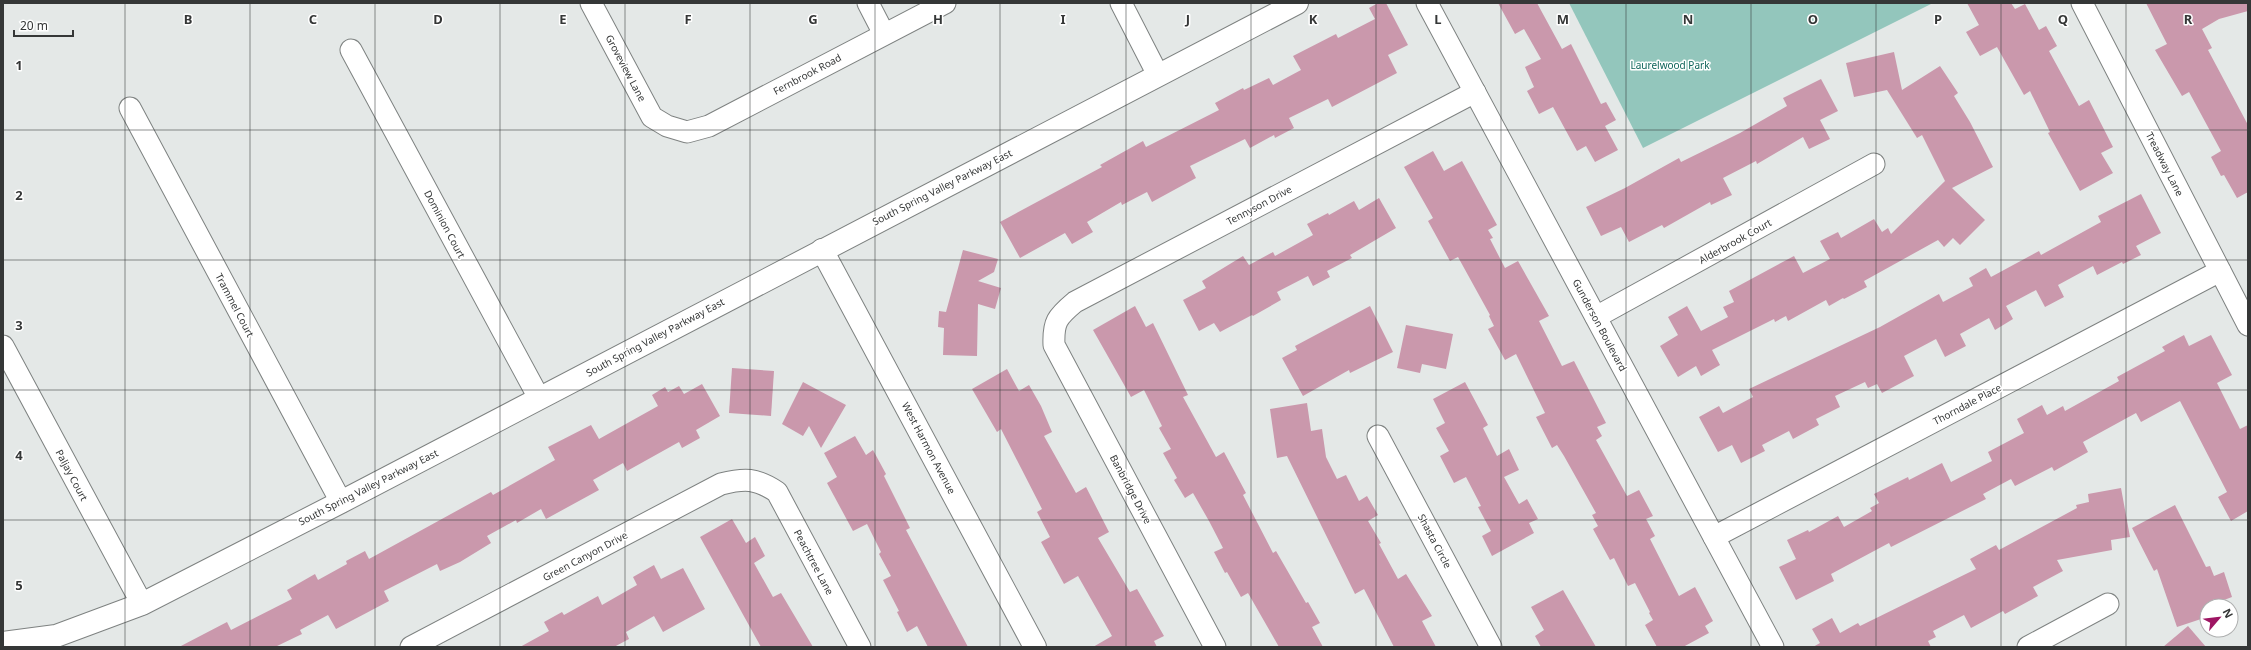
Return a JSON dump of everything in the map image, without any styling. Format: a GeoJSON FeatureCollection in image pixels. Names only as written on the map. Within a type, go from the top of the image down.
{"type":"FeatureCollection","features":[{"type":"Feature","properties":{"kind":"street","name":"Groveview Lane"},"geometry":{"type":"LineString","coordinates":[[591,3],[652,117],[667,126]]}},
{"type":"Feature","properties":{"kind":"street"},"geometry":{"type":"LineString","coordinates":[[868,3],[884,34]]}},
{"type":"Feature","properties":{"kind":"street","name":"Fernbrook Road"},"geometry":{"type":"LineString","coordinates":[[667,126],[687,132],[709,126],[945,3]]}},
{"type":"Feature","properties":{"kind":"street"},"geometry":{"type":"LineString","coordinates":[[1121,3],[1158,75]]}},
{"type":"Feature","properties":{"kind":"street","name":"South Spring Valley Parkway East"},"geometry":{"type":"LineString","coordinates":[[3,643],[56,636],[142,604],[341,502],[1297,3]]}},
{"type":"Feature","properties":{"kind":"street","name":"Gunderson Boulevard"},"geometry":{"type":"LineString","coordinates":[[1427,3],[1773,647]]}},
{"type":"Feature","properties":{"kind":"street","name":"Treadway Lane"},"geometry":{"type":"LineString","coordinates":[[2082,3],[2248,325]]}},
{"type":"Feature","properties":{"kind":"street","name":"Dominion Court"},"geometry":{"type":"LineString","coordinates":[[351,50],[539,398]]}},
{"type":"Feature","properties":{"kind":"street","name":"Tennyson Drive"},"geometry":{"type":"LineString","coordinates":[[1054,329],[1059,315],[1075,302],[1475,92]]}},
{"type":"Feature","properties":{"kind":"street","name":"Trammel Court"},"geometry":{"type":"LineString","coordinates":[[130,108],[341,502]]}},
{"type":"Feature","properties":{"kind":"street","name":"Alderbrook Court"},"geometry":{"type":"LineString","coordinates":[[1596,317],[1874,164]]}},
{"type":"Feature","properties":{"kind":"street","name":"West Harmon Avenue"},"geometry":{"type":"LineString","coordinates":[[822,250],[1035,647]]}},
{"type":"Feature","properties":{"kind":"street","name":"Thorndale Place"},"geometry":{"type":"LineString","coordinates":[[1714,537],[2220,271]]}},
{"type":"Feature","properties":{"kind":"street","name":"Banbridge Drive"},"geometry":{"type":"LineString","coordinates":[[1054,329],[1054,345],[1215,647]]}},
{"type":"Feature","properties":{"kind":"street","name":"Paljay Court"},"geometry":{"type":"LineString","coordinates":[[3,346],[142,604]]}},
{"type":"Feature","properties":{"kind":"street","name":"Shasta Circle"},"geometry":{"type":"LineString","coordinates":[[1378,436],[1491,647]]}},
{"type":"Feature","properties":{"kind":"street","name":"Green Canyon Drive"},"geometry":{"type":"LineString","coordinates":[[411,647],[721,484],[742,479],[762,483]]}},
{"type":"Feature","properties":{"kind":"street","name":"Peachtree Lane"},"geometry":{"type":"LineString","coordinates":[[762,483],[777,492],[860,647]]}},
{"type":"Feature","properties":{"kind":"street"},"geometry":{"type":"LineString","coordinates":[[2028,647],[2108,604]]}},
{"type":"Feature","properties":{"kind":"green space","name":"Laurelwood Park"},"geometry":{"type":"Polygon","coordinates":[[[1569,3],[1933,3],[1643,148],[1569,3]]]}},
{"type":"Feature","properties":{"kind":"building"},"geometry":{"type":"Polygon","coordinates":[[[1378,3],[1386,3],[1408,45],[1388,55],[1397,73],[1332,107],[1328,99],[1289,118],[1294,128],[1275,138],[1274,135],[1250,148],[1245,139],[1190,166],[1196,178],[1152,202],[1147,192],[1122,205],[1121,202],[1087,222],[1093,232],[1072,244],[1065,233],[1020,258],[1000,222],[1102,167],[1100,165],[1143,141],[1146,147],[1219,110],[1215,103],[1243,88],[1244,90],[1269,78],[1273,85],[1301,70],[1293,56],[1336,34],[1338,38],[1375,19],[1369,8],[1378,3]]]}},
{"type":"Feature","properties":{"kind":"building"},"geometry":{"type":"Polygon","coordinates":[[[1498,3],[1537,3],[1562,49],[1571,44],[1601,104],[1606,102],[1616,120],[1605,126],[1618,150],[1595,162],[1586,146],[1577,151],[1553,107],[1539,114],[1527,91],[1534,87],[1525,67],[1541,59],[1524,29],[1515,34],[1498,3]]]}},
{"type":"Feature","properties":{"kind":"building"},"geometry":{"type":"Polygon","coordinates":[[[1967,3],[2011,3],[2015,9],[2025,4],[2039,30],[2046,26],[2057,46],[2049,51],[2079,106],[2089,100],[2113,147],[2101,153],[2113,173],[2080,191],[2048,133],[2050,132],[2030,91],[2024,95],[1997,47],[1980,56],[1966,32],[1979,25],[1967,3]]]}},
{"type":"Feature","properties":{"kind":"building"},"geometry":{"type":"Polygon","coordinates":[[[2146,3],[2248,3],[2248,11],[2219,19],[2202,29],[2212,48],[2208,50],[2248,125],[2248,192],[2237,198],[2224,175],[2221,176],[2211,157],[2221,151],[2189,92],[2182,96],[2155,50],[2167,44],[2146,3]]]}},
{"type":"Feature","properties":{"kind":"building"},"geometry":{"type":"Polygon","coordinates":[[[1894,52],[1902,90],[1940,66],[1958,93],[1954,96],[1970,122],[1993,167],[1952,188],[1985,220],[1960,245],[1953,238],[1944,247],[1938,240],[1864,281],[1867,287],[1844,299],[1843,298],[1829,306],[1826,300],[1788,321],[1786,316],[1775,322],[1774,319],[1712,350],[1720,365],[1701,376],[1696,366],[1678,377],[1660,346],[1678,335],[1668,317],[1687,306],[1701,331],[1728,317],[1723,307],[1734,302],[1729,291],[1794,256],[1803,273],[1830,259],[1820,241],[1838,232],[1841,238],[1874,219],[1882,232],[1888,228],[1891,234],[1945,181],[1922,135],[1917,138],[1887,90],[1854,97],[1846,63],[1894,52]]]}},
{"type":"Feature","properties":{"kind":"building"},"geometry":{"type":"Polygon","coordinates":[[[1821,79],[1838,111],[1820,120],[1830,139],[1809,149],[1803,137],[1757,164],[1756,161],[1723,178],[1732,195],[1711,205],[1710,202],[1664,228],[1662,225],[1629,242],[1621,227],[1601,236],[1586,207],[1625,188],[1679,158],[1681,162],[1740,133],[1787,106],[1783,98],[1821,79]]]}},
{"type":"Feature","properties":{"kind":"building"},"geometry":{"type":"Polygon","coordinates":[[[1433,151],[1444,171],[1462,161],[1497,225],[1488,230],[1493,238],[1490,239],[1505,268],[1518,261],[1549,316],[1539,321],[1562,366],[1574,361],[1606,423],[1597,427],[1602,436],[1596,440],[1627,496],[1639,490],[1653,516],[1646,519],[1655,536],[1650,539],[1679,596],[1695,587],[1713,621],[1705,626],[1709,633],[1683,647],[1657,647],[1645,625],[1653,620],[1635,583],[1628,586],[1614,558],[1610,560],[1593,529],[1598,526],[1592,515],[1596,513],[1564,456],[1557,445],[1552,448],[1536,417],[1545,413],[1516,354],[1505,360],[1488,329],[1494,326],[1489,316],[1490,315],[1458,257],[1450,261],[1428,221],[1433,218],[1404,167],[1433,151]]]}},
{"type":"Feature","properties":{"kind":"building"},"geometry":{"type":"Polygon","coordinates":[[[2141,194],[2161,233],[2136,246],[2141,255],[2123,264],[2122,262],[2097,275],[2093,266],[2058,285],[2064,297],[2045,307],[2036,290],[2006,306],[2013,319],[1995,330],[1989,318],[1960,334],[1966,346],[1945,357],[1936,339],[1904,356],[1914,376],[1882,393],[1877,384],[1868,388],[1865,382],[1835,396],[1840,407],[1816,419],[1819,425],[1793,439],[1789,431],[1762,445],[1765,451],[1741,463],[1732,445],[1718,452],[1699,417],[1719,406],[1723,413],[1753,397],[1749,389],[1880,327],[1939,294],[1943,302],[1973,286],[1969,278],[1986,268],[1991,277],[2039,251],[2041,255],[2101,222],[2098,216],[2141,194]]]}},
{"type":"Feature","properties":{"kind":"building"},"geometry":{"type":"Polygon","coordinates":[[[1379,198],[1396,228],[1350,255],[1352,258],[1327,271],[1330,277],[1313,286],[1308,276],[1277,292],[1281,300],[1253,316],[1252,315],[1220,332],[1214,323],[1199,331],[1183,300],[1206,288],[1202,281],[1243,256],[1249,265],[1273,252],[1275,256],[1313,235],[1307,224],[1328,213],[1329,215],[1354,201],[1359,210],[1379,198]]]}},
{"type":"Feature","properties":{"kind":"building"},"geometry":{"type":"Polygon","coordinates":[[[963,250],[998,259],[994,272],[978,281],[1001,288],[995,309],[978,304],[977,356],[943,355],[944,328],[938,327],[939,311],[946,312],[963,250]]]}},
{"type":"Feature","properties":{"kind":"building"},"geometry":{"type":"Polygon","coordinates":[[[1135,306],[1146,327],[1153,323],[1188,395],[1183,397],[1216,457],[1224,452],[1246,493],[1243,495],[1273,553],[1276,551],[1306,603],[1308,602],[1320,623],[1312,627],[1323,647],[1279,647],[1248,593],[1241,597],[1227,572],[1225,573],[1214,552],[1223,548],[1209,521],[1193,493],[1185,498],[1174,480],[1177,478],[1163,453],[1171,449],[1159,428],[1162,426],[1144,390],[1131,397],[1093,330],[1135,306]]]}},
{"type":"Feature","properties":{"kind":"building"},"geometry":{"type":"Polygon","coordinates":[[[1370,306],[1393,352],[1350,373],[1349,370],[1303,396],[1282,358],[1297,350],[1295,346],[1370,306]]]}},
{"type":"Feature","properties":{"kind":"building"},"geometry":{"type":"Polygon","coordinates":[[[1406,325],[1453,334],[1446,369],[1422,364],[1420,373],[1397,368],[1406,325]]]}},
{"type":"Feature","properties":{"kind":"building"},"geometry":{"type":"Polygon","coordinates":[[[2184,335],[2189,346],[2211,335],[2232,375],[2217,383],[2240,429],[2248,425],[2248,511],[2231,521],[2218,497],[2227,492],[2180,401],[2141,422],[2136,413],[2083,442],[2088,452],[2054,471],[2052,467],[2015,486],[2011,479],[1983,494],[1986,499],[1891,547],[1889,543],[1831,574],[1834,581],[1796,600],[1779,567],[1796,559],[1787,540],[1808,530],[1809,532],[1838,516],[1844,527],[1872,511],[1870,508],[1879,503],[1874,494],[1908,477],[1909,480],[1942,463],[1951,482],[1992,461],[1988,452],[2024,433],[2017,419],[2042,405],[2047,415],[2063,406],[2065,411],[2119,381],[2117,377],[2165,351],[2162,347],[2184,335]]]}},
{"type":"Feature","properties":{"kind":"building"},"geometry":{"type":"Polygon","coordinates":[[[732,368],[774,371],[771,416],[729,413],[732,368]]]}},
{"type":"Feature","properties":{"kind":"building"},"geometry":{"type":"Polygon","coordinates":[[[1007,369],[1019,391],[1029,385],[1041,406],[1052,432],[1044,436],[1076,493],[1086,487],[1109,532],[1098,538],[1130,592],[1137,589],[1164,636],[1154,641],[1157,647],[1093,647],[1112,636],[1078,576],[1064,584],[1041,542],[1050,537],[1037,512],[1042,509],[1001,429],[997,432],[972,389],[1007,369]]]}},
{"type":"Feature","properties":{"kind":"building"},"geometry":{"type":"Polygon","coordinates":[[[803,382],[846,405],[821,448],[809,426],[803,436],[782,424],[803,382]]]}},
{"type":"Feature","properties":{"kind":"building"},"geometry":{"type":"Polygon","coordinates":[[[1465,382],[1488,425],[1483,428],[1497,456],[1509,449],[1519,470],[1504,477],[1519,504],[1527,499],[1538,519],[1529,523],[1534,533],[1492,556],[1482,536],[1491,531],[1478,507],[1481,506],[1466,477],[1454,483],[1440,456],[1449,451],[1436,428],[1445,423],[1433,399],[1465,382]]]}},
{"type":"Feature","properties":{"kind":"building"},"geometry":{"type":"Polygon","coordinates":[[[702,384],[720,416],[696,430],[700,438],[682,448],[679,442],[627,471],[623,463],[593,480],[599,490],[546,519],[541,509],[517,523],[516,520],[487,536],[491,543],[460,562],[440,571],[437,564],[384,591],[389,601],[336,629],[328,615],[300,630],[302,634],[275,647],[179,647],[227,622],[231,630],[292,599],[287,590],[315,574],[318,580],[347,564],[346,561],[365,551],[369,559],[491,492],[493,495],[555,460],[548,447],[591,425],[599,439],[658,406],[652,395],[665,387],[668,392],[679,386],[684,394],[702,384]]]}},
{"type":"Feature","properties":{"kind":"building"},"geometry":{"type":"Polygon","coordinates":[[[1307,403],[1311,431],[1322,429],[1326,457],[1337,479],[1346,475],[1359,501],[1367,496],[1378,515],[1368,521],[1381,543],[1379,544],[1398,579],[1406,574],[1432,616],[1422,621],[1436,647],[1394,647],[1364,589],[1355,594],[1287,456],[1277,458],[1270,409],[1307,403]]]}},
{"type":"Feature","properties":{"kind":"building"},"geometry":{"type":"Polygon","coordinates":[[[855,436],[866,455],[873,450],[886,474],[884,476],[910,528],[906,530],[968,647],[928,647],[917,626],[907,632],[897,612],[899,611],[883,580],[891,576],[879,554],[881,552],[867,524],[853,531],[827,483],[837,477],[824,453],[855,436]]]}},
{"type":"Feature","properties":{"kind":"building"},"geometry":{"type":"Polygon","coordinates":[[[2121,488],[2130,537],[2111,540],[2112,550],[2057,560],[2063,571],[2033,587],[2038,596],[2005,614],[2003,611],[1971,628],[1964,615],[1933,631],[1936,637],[1928,641],[1931,647],[1813,647],[1820,643],[1812,629],[1832,618],[1840,633],[1858,623],[1860,626],[1976,569],[1970,559],[1996,545],[1999,550],[2077,508],[2076,505],[2089,502],[2088,494],[2121,488]]]}},
{"type":"Feature","properties":{"kind":"building"},"geometry":{"type":"Polygon","coordinates":[[[2175,505],[2206,567],[2210,566],[2214,576],[2224,572],[2232,597],[2199,598],[2199,620],[2177,627],[2157,569],[2154,571],[2132,528],[2175,505]]]}},
{"type":"Feature","properties":{"kind":"building"},"geometry":{"type":"Polygon","coordinates":[[[732,519],[746,543],[755,537],[765,556],[754,563],[773,597],[781,593],[813,647],[761,647],[700,537],[732,519]]]}},
{"type":"Feature","properties":{"kind":"building"},"geometry":{"type":"Polygon","coordinates":[[[654,565],[661,579],[683,568],[705,609],[663,632],[654,616],[626,632],[629,639],[614,647],[520,647],[549,631],[544,622],[562,612],[564,615],[598,596],[602,605],[637,585],[633,577],[654,565]]]}},
{"type":"Feature","properties":{"kind":"building"},"geometry":{"type":"Polygon","coordinates":[[[1563,590],[1596,647],[1541,647],[1535,636],[1544,630],[1531,607],[1563,590]]]}},
{"type":"Feature","properties":{"kind":"building"},"geometry":{"type":"Polygon","coordinates":[[[2188,626],[2206,647],[2163,647],[2188,626]]]}}]}
